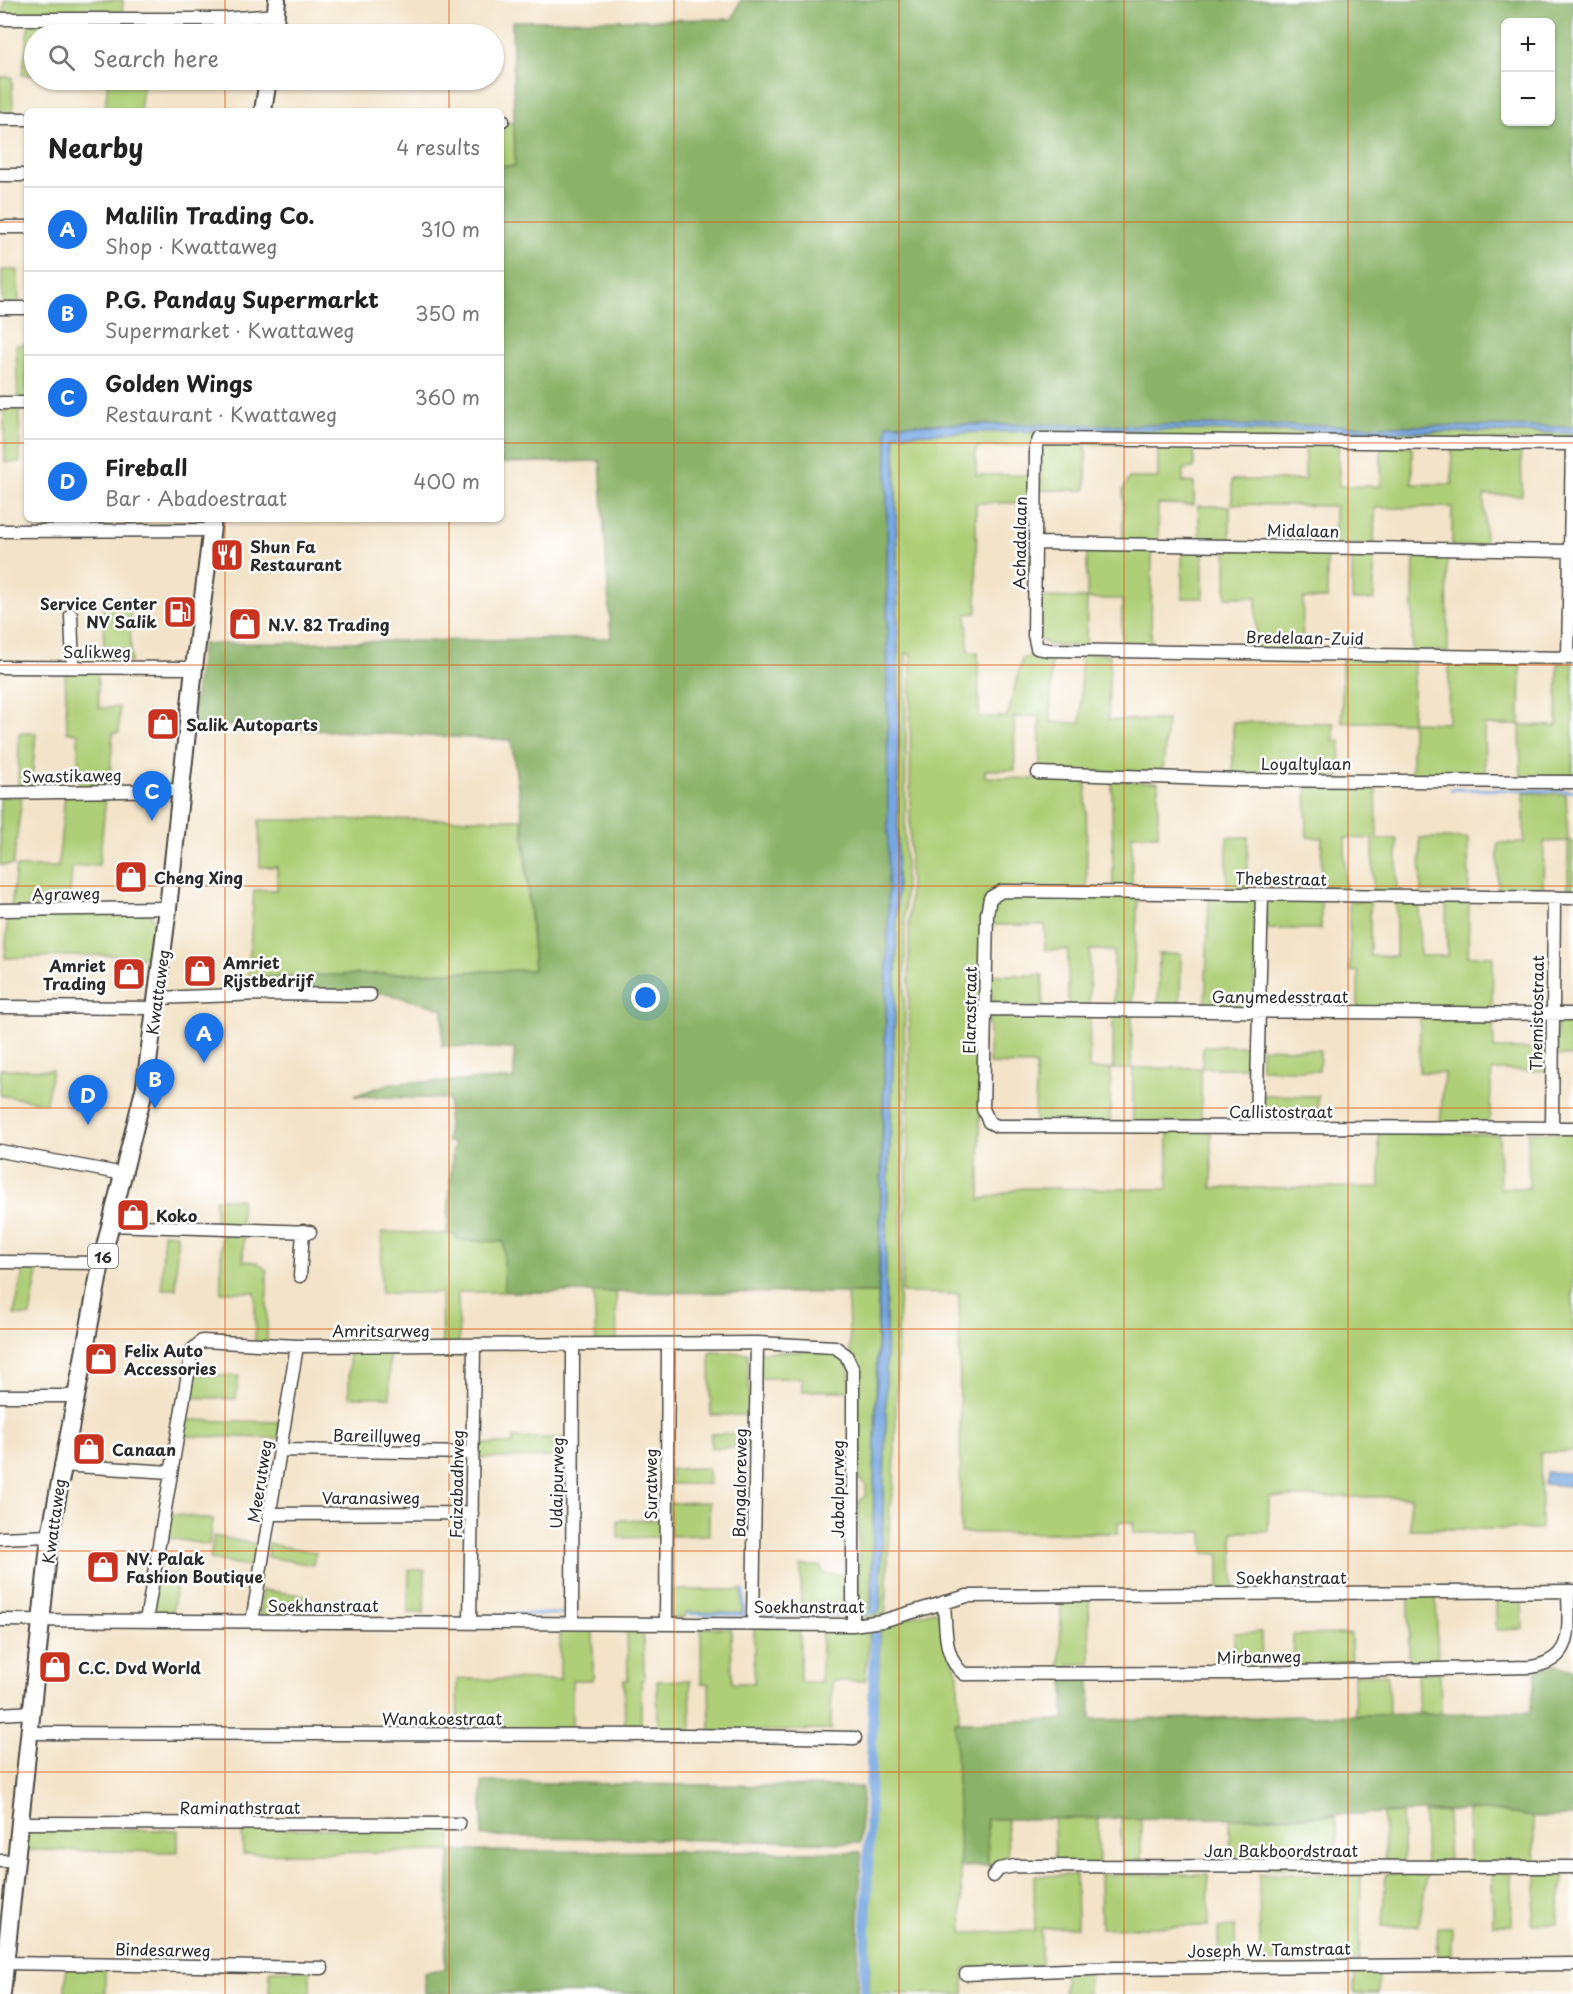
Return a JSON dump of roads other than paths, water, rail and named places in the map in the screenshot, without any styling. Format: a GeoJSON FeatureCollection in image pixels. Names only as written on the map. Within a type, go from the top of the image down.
{"type":"FeatureCollection","features":[{"type":"Feature","properties":{"kind":"main road"},"geometry":{"type":"LineString","coordinates":[[275,24],[277,8]]}},
{"type":"Feature","properties":{"kind":"main road"},"geometry":{"type":"LineString","coordinates":[[263,108],[266,90]]}},
{"type":"Feature","properties":{"kind":"main road","name":"Kwattaweg"},"geometry":{"type":"LineString","coordinates":[[2,1994],[8,1861],[20,1823],[50,1536],[61,1465],[101,1263],[145,1086],[212,524]]}},
{"type":"Feature","properties":{"kind":"street"},"geometry":{"type":"LineString","coordinates":[[0,19],[224,19],[277,8]]}},
{"type":"Feature","properties":{"kind":"street"},"geometry":{"type":"LineString","coordinates":[[0,119],[24,119]]}},
{"type":"Feature","properties":{"kind":"street"},"geometry":{"type":"LineString","coordinates":[[0,175],[24,175]]}},
{"type":"Feature","properties":{"kind":"street"},"geometry":{"type":"LineString","coordinates":[[0,227],[24,227]]}},
{"type":"Feature","properties":{"kind":"street"},"geometry":{"type":"LineString","coordinates":[[0,308],[24,308]]}},
{"type":"Feature","properties":{"kind":"street"},"geometry":{"type":"LineString","coordinates":[[0,403],[24,403]]}},
{"type":"Feature","properties":{"kind":"street","name":"Achadalaan"},"geometry":{"type":"LineString","coordinates":[[1037,648],[1034,635],[1036,447],[1039,439],[1572,444]]}},
{"type":"Feature","properties":{"kind":"street"},"geometry":{"type":"LineString","coordinates":[[1571,658],[1572,444]]}},
{"type":"Feature","properties":{"kind":"street"},"geometry":{"type":"LineString","coordinates":[[0,531],[212,524]]}},
{"type":"Feature","properties":{"kind":"street","name":"Midalaan"},"geometry":{"type":"LineString","coordinates":[[1035,543],[1570,550]]}},
{"type":"Feature","properties":{"kind":"street"},"geometry":{"type":"LineString","coordinates":[[71,615],[73,667]]}},
{"type":"Feature","properties":{"kind":"street","name":"Bredelaan-Zuid"},"geometry":{"type":"LineString","coordinates":[[1037,648],[1571,658]]}},
{"type":"Feature","properties":{"kind":"street","name":"Salikweg"},"geometry":{"type":"LineString","coordinates":[[0,667],[194,668]]}},
{"type":"Feature","properties":{"kind":"street","name":"Loyaltylaan"},"geometry":{"type":"LineString","coordinates":[[1038,773],[1239,780],[1573,782]]}},
{"type":"Feature","properties":{"kind":"street","name":"Swastikaweg"},"geometry":{"type":"LineString","coordinates":[[0,793],[180,790]]}},
{"type":"Feature","properties":{"kind":"street","name":"Thebestraat"},"geometry":{"type":"LineString","coordinates":[[990,898],[1002,891],[1573,898]]}},
{"type":"Feature","properties":{"kind":"street"},"geometry":{"type":"LineString","coordinates":[[1256,1127],[1262,894]]}},
{"type":"Feature","properties":{"kind":"street","name":"Elarastraat"},"geometry":{"type":"LineString","coordinates":[[989,1122],[983,1109],[987,1010],[987,914],[990,898]]}},
{"type":"Feature","properties":{"kind":"street","name":"Themistostraat"},"geometry":{"type":"LineString","coordinates":[[1552,1128],[1554,898]]}},
{"type":"Feature","properties":{"kind":"street","name":"Agraweg"},"geometry":{"type":"LineString","coordinates":[[0,910],[168,908]]}},
{"type":"Feature","properties":{"kind":"street"},"geometry":{"type":"LineString","coordinates":[[0,1007],[156,1003],[261,994],[370,995]]}},
{"type":"Feature","properties":{"kind":"street","name":"Ganymedesstraat"},"geometry":{"type":"LineString","coordinates":[[987,1010],[1573,1014]]}},
{"type":"Feature","properties":{"kind":"street","name":"Callistostraat"},"geometry":{"type":"LineString","coordinates":[[989,1122],[997,1126],[1573,1128]]}},
{"type":"Feature","properties":{"kind":"street"},"geometry":{"type":"LineString","coordinates":[[0,1151],[124,1174]]}},
{"type":"Feature","properties":{"kind":"street"},"geometry":{"type":"LineString","coordinates":[[110,1225],[307,1231],[300,1276]]}},
{"type":"Feature","properties":{"kind":"street"},"geometry":{"type":"LineString","coordinates":[[0,1262],[101,1263]]}},
{"type":"Feature","properties":{"kind":"street","name":"Amritsarweg"},"geometry":{"type":"LineString","coordinates":[[147,1622],[192,1350],[197,1343],[202,1341],[297,1346],[757,1343],[835,1347],[846,1355]]}},
{"type":"Feature","properties":{"kind":"street","name":"Bangaloreweg"},"geometry":{"type":"LineString","coordinates":[[753,1623],[757,1343]]}},
{"type":"Feature","properties":{"kind":"street","name":"Udaipurweg"},"geometry":{"type":"LineString","coordinates":[[572,1622],[573,1345]]}},
{"type":"Feature","properties":{"kind":"street","name":"Suratweg"},"geometry":{"type":"LineString","coordinates":[[666,1623],[668,1345]]}},
{"type":"Feature","properties":{"kind":"street","name":"Meerutweg"},"geometry":{"type":"LineString","coordinates":[[252,1622],[297,1346]]}},
{"type":"Feature","properties":{"kind":"street","name":"Faizabadhweg"},"geometry":{"type":"LineString","coordinates":[[470,1622],[474,1346]]}},
{"type":"Feature","properties":{"kind":"street","name":"Jabalpurweg"},"geometry":{"type":"LineString","coordinates":[[846,1355],[853,1370],[858,1625]]}},
{"type":"Feature","properties":{"kind":"street"},"geometry":{"type":"LineString","coordinates":[[0,1395],[76,1396]]}},
{"type":"Feature","properties":{"kind":"street","name":"Bareillyweg"},"geometry":{"type":"LineString","coordinates":[[281,1450],[473,1453]]}},
{"type":"Feature","properties":{"kind":"street"},"geometry":{"type":"LineString","coordinates":[[61,1465],[170,1472]]}},
{"type":"Feature","properties":{"kind":"street","name":"Varanasiweg"},"geometry":{"type":"LineString","coordinates":[[270,1514],[472,1513]]}},
{"type":"Feature","properties":{"kind":"street"},"geometry":{"type":"LineString","coordinates":[[0,1538],[50,1536]]}},
{"type":"Feature","properties":{"kind":"street","name":"Soekhanstraat"},"geometry":{"type":"LineString","coordinates":[[0,1620],[858,1625],[882,1621],[967,1596],[1571,1591]]}},
{"type":"Feature","properties":{"kind":"street","name":"Mirbanweg"},"geometry":{"type":"LineString","coordinates":[[944,1602],[949,1655],[953,1666],[964,1674],[1248,1673],[1531,1667],[1553,1664],[1563,1657],[1569,1645],[1571,1591]]}},
{"type":"Feature","properties":{"kind":"street"},"geometry":{"type":"LineString","coordinates":[[0,1714],[32,1712]]}},
{"type":"Feature","properties":{"kind":"street","name":"Wanakoestraat"},"geometry":{"type":"LineString","coordinates":[[29,1733],[685,1735],[855,1738]]}},
{"type":"Feature","properties":{"kind":"street","name":"Raminathstraat"},"geometry":{"type":"LineString","coordinates":[[20,1823],[459,1824]]}},
{"type":"Feature","properties":{"kind":"street","name":"Jan Bakboordstraat"},"geometry":{"type":"LineString","coordinates":[[993,1876],[999,1869],[1015,1866],[1573,1867]]}},
{"type":"Feature","properties":{"kind":"street","name":"Bindesarweg"},"geometry":{"type":"LineString","coordinates":[[4,1963],[322,1968]]}},
{"type":"Feature","properties":{"kind":"street","name":"Joseph W. Tamstraat"},"geometry":{"type":"LineString","coordinates":[[966,1974],[1114,1968],[1573,1964]]}},
{"type":"Feature","properties":{"kind":"water"},"geometry":{"type":"Polygon","coordinates":[[[887,424],[1573,427],[1573,433],[1037,429],[1032,431],[895,434],[899,712],[896,982],[886,1248],[886,1417],[880,1611],[874,1614],[871,1611],[888,929],[887,424]]]}},
{"type":"Feature","properties":{"kind":"water"},"geometry":{"type":"Polygon","coordinates":[[[1547,1472],[1573,1473],[1573,1486],[1544,1484],[1547,1472]]]}},
{"type":"Feature","properties":{"kind":"waterway"},"geometry":{"type":"LineString","coordinates":[[1451,789],[1573,791]]}},
{"type":"Feature","properties":{"kind":"waterway"},"geometry":{"type":"LineString","coordinates":[[511,1614],[565,1614],[564,1570]]}},
{"type":"Feature","properties":{"kind":"waterway"},"geometry":{"type":"LineString","coordinates":[[846,1574],[847,1605]]}},
{"type":"Feature","properties":{"kind":"waterway"},"geometry":{"type":"LineString","coordinates":[[689,1614],[744,1615],[744,1591]]}},
{"type":"Feature","properties":{"kind":"waterway"},"geometry":{"type":"LineString","coordinates":[[761,1616],[847,1615],[847,1612]]}},
{"type":"Feature","properties":{"kind":"waterway"},"geometry":{"type":"LineString","coordinates":[[857,1615],[873,1612]]}},
{"type":"Feature","properties":{"kind":"waterway"},"geometry":{"type":"LineString","coordinates":[[864,1994],[875,1635]]}},
{"type":"Feature","properties":{"kind":"place","name":"Shun Fa Restaurant"},"geometry":{"type":"Point","coordinates":[227,555]}},
{"type":"Feature","properties":{"kind":"place","name":"Service Center NV Salik"},"geometry":{"type":"Point","coordinates":[180,612]}},
{"type":"Feature","properties":{"kind":"place","name":"N.V. 82 Trading"},"geometry":{"type":"Point","coordinates":[245,624]}},
{"type":"Feature","properties":{"kind":"place","name":"Salik Autoparts"},"geometry":{"type":"Point","coordinates":[163,724]}},
{"type":"Feature","properties":{"kind":"place","name":"Golden Wings"},"geometry":{"type":"Point","coordinates":[152,821]}},
{"type":"Feature","properties":{"kind":"place","name":"Cheng Xing"},"geometry":{"type":"Point","coordinates":[131,877]}},
{"type":"Feature","properties":{"kind":"place","name":"Amriet Rijstbedrijf"},"geometry":{"type":"Point","coordinates":[200,971]}},
{"type":"Feature","properties":{"kind":"place","name":"Amriet Trading"},"geometry":{"type":"Point","coordinates":[129,974]}},
{"type":"Feature","properties":{"kind":"place","name":"Malilin Trading Co."},"geometry":{"type":"Point","coordinates":[204,1063]}},
{"type":"Feature","properties":{"kind":"place","name":"P.G. Panday Supermarkt"},"geometry":{"type":"Point","coordinates":[155,1109]}},
{"type":"Feature","properties":{"kind":"place","name":"Fireball"},"geometry":{"type":"Point","coordinates":[88,1125]}},
{"type":"Feature","properties":{"kind":"place","name":"Koko"},"geometry":{"type":"Point","coordinates":[133,1215]}},
{"type":"Feature","properties":{"kind":"place","name":"Felix Auto Accessories"},"geometry":{"type":"Point","coordinates":[101,1359]}},
{"type":"Feature","properties":{"kind":"place","name":"Canaan"},"geometry":{"type":"Point","coordinates":[89,1449]}},
{"type":"Feature","properties":{"kind":"place","name":"NV. Palak Fashion Boutique"},"geometry":{"type":"Point","coordinates":[103,1567]}},
{"type":"Feature","properties":{"kind":"place","name":"C.C. Dvd World"},"geometry":{"type":"Point","coordinates":[55,1667]}}]}
